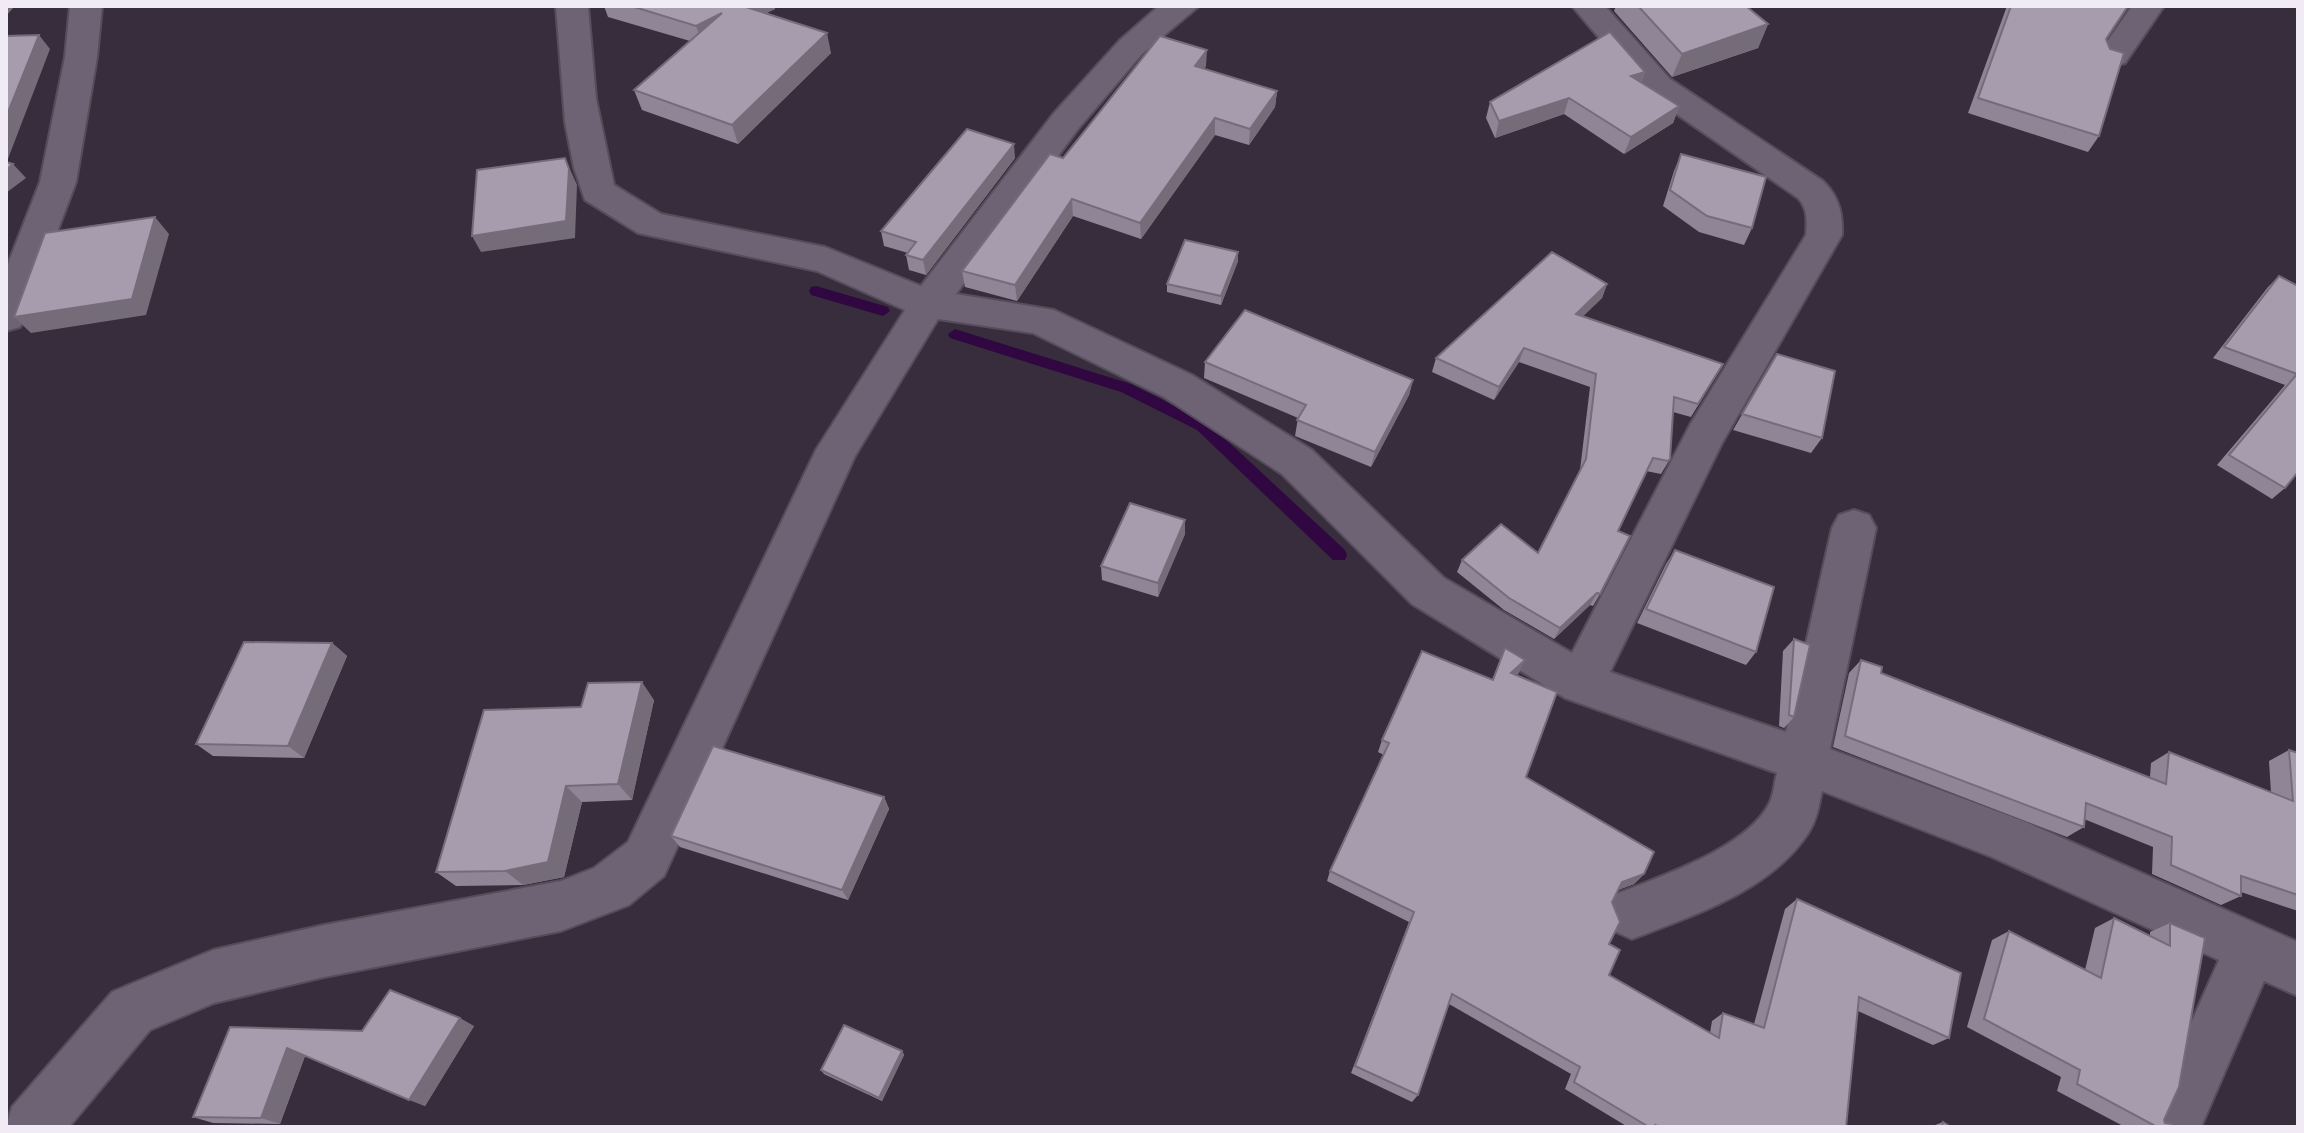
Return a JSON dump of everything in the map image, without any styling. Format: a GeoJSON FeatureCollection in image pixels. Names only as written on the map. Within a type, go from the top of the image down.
{"type":"FeatureCollection","features":[{"type":"Feature","properties":{"kind":"street"},"geometry":{"type":"LineString","coordinates":[[6,317],[58,182],[81,57],[86,6]]}},
{"type":"Feature","properties":{"kind":"street"},"geometry":{"type":"LineString","coordinates":[[572,6],[574,65],[586,151],[598,191],[651,224],[825,260],[928,304],[1040,320],[1178,386],[1297,462],[1428,591],[1581,683],[1803,761],[2008,839],[2275,958],[2173,1127]]}},
{"type":"Feature","properties":{"kind":"street"},"geometry":{"type":"LineString","coordinates":[[32,1127],[131,1011],[213,977],[574,902],[611,887],[646,859],[837,450],[928,304],[1066,121],[1131,47],[1168,14],[1183,6]]}},
{"type":"Feature","properties":{"kind":"street"},"geometry":{"type":"LineString","coordinates":[[1581,683],[1650,540],[1706,434],[1824,235],[1826,211],[1820,198],[1804,184],[1658,86],[1588,6]]}},
{"type":"Feature","properties":{"kind":"street"},"geometry":{"type":"LineString","coordinates":[[2113,56],[2148,6]]}},
{"type":"Feature","properties":{"kind":"street"},"geometry":{"type":"LineString","coordinates":[[1632,913],[1697,889],[1782,829],[1792,814],[1854,528]]}},
{"type":"Feature","properties":{"kind":"building"},"geometry":{"type":"Polygon","coordinates":[[[631,6],[743,6],[827,33],[732,125],[634,90],[722,13],[696,26],[631,6]]]}},
{"type":"Feature","properties":{"kind":"building"},"geometry":{"type":"Polygon","coordinates":[[[1638,6],[1746,6],[1768,24],[1682,54],[1638,6]]]}},
{"type":"Feature","properties":{"kind":"building"},"geometry":{"type":"Polygon","coordinates":[[[2011,6],[2128,6],[2106,39],[2110,49],[2124,53],[2099,136],[1978,98],[2011,6]]]}},
{"type":"Feature","properties":{"kind":"building"},"geometry":{"type":"Polygon","coordinates":[[[1610,32],[1645,72],[1631,76],[1679,106],[1631,137],[1569,98],[1499,121],[1490,102],[1610,32]]]}},
{"type":"Feature","properties":{"kind":"building"},"geometry":{"type":"Polygon","coordinates":[[[39,35],[6,117],[6,36],[39,35]]]}},
{"type":"Feature","properties":{"kind":"building"},"geometry":{"type":"Polygon","coordinates":[[[1160,36],[1207,50],[1195,66],[1277,91],[1250,129],[1215,118],[1140,223],[1072,199],[1015,285],[962,271],[1050,154],[1063,158],[1160,36]]]}},
{"type":"Feature","properties":{"kind":"building"},"geometry":{"type":"Polygon","coordinates":[[[967,129],[1014,144],[923,260],[906,255],[916,242],[881,231],[967,129]]]}},
{"type":"Feature","properties":{"kind":"building"},"geometry":{"type":"Polygon","coordinates":[[[1681,154],[1766,177],[1752,228],[1707,216],[1670,190],[1681,154]]]}},
{"type":"Feature","properties":{"kind":"building"},"geometry":{"type":"Polygon","coordinates":[[[565,158],[569,169],[566,221],[472,236],[477,170],[565,158]]]}},
{"type":"Feature","properties":{"kind":"building"},"geometry":{"type":"Polygon","coordinates":[[[155,217],[132,299],[14,317],[45,233],[155,217]]]}},
{"type":"Feature","properties":{"kind":"building"},"geometry":{"type":"Polygon","coordinates":[[[1185,240],[1238,252],[1221,296],[1167,284],[1185,240]]]}},
{"type":"Feature","properties":{"kind":"building"},"geometry":{"type":"Polygon","coordinates":[[[1552,252],[1607,284],[1576,314],[1723,364],[1698,404],[1674,397],[1670,459],[1653,458],[1618,531],[1630,536],[1600,594],[1597,593],[1560,628],[1509,598],[1462,560],[1501,524],[1538,553],[1586,459],[1596,374],[1524,348],[1499,387],[1436,358],[1552,252]]]}},
{"type":"Feature","properties":{"kind":"building"},"geometry":{"type":"Polygon","coordinates":[[[2279,276],[2298,286],[2298,472],[2285,488],[2229,455],[2297,374],[2224,347],[2279,276]]]}},
{"type":"Feature","properties":{"kind":"building"},"geometry":{"type":"Polygon","coordinates":[[[1245,310],[1413,380],[1375,452],[1297,420],[1306,405],[1205,362],[1245,310]]]}},
{"type":"Feature","properties":{"kind":"building"},"geometry":{"type":"Polygon","coordinates":[[[1777,354],[1835,371],[1822,438],[1742,414],[1777,354]]]}},
{"type":"Feature","properties":{"kind":"building"},"geometry":{"type":"Polygon","coordinates":[[[1130,503],[1185,520],[1158,583],[1101,566],[1130,503]]]}},
{"type":"Feature","properties":{"kind":"building"},"geometry":{"type":"Polygon","coordinates":[[[1675,550],[1774,587],[1756,652],[1646,609],[1675,550]]]}},
{"type":"Feature","properties":{"kind":"building"},"geometry":{"type":"Polygon","coordinates":[[[1794,639],[1810,645],[1794,717],[1789,715],[1794,639]]]}},
{"type":"Feature","properties":{"kind":"building"},"geometry":{"type":"Polygon","coordinates":[[[244,642],[332,643],[288,746],[196,744],[244,642]]]}},
{"type":"Feature","properties":{"kind":"building"},"geometry":{"type":"Polygon","coordinates":[[[1505,648],[1525,660],[1511,673],[1557,692],[1526,777],[1654,852],[1644,874],[1622,882],[1612,902],[1620,922],[1609,944],[1620,950],[1609,975],[1719,1038],[1723,1013],[1764,1028],[1797,899],[1961,973],[1949,1038],[1859,997],[1846,1127],[1649,1127],[1574,1082],[1580,1067],[1452,994],[1418,1095],[1355,1066],[1414,912],[1330,871],[1389,743],[1382,740],[1422,651],[1493,680],[1505,648]]]}},
{"type":"Feature","properties":{"kind":"building"},"geometry":{"type":"Polygon","coordinates":[[[1861,660],[1882,667],[1881,673],[2166,784],[2169,752],[2293,801],[2289,750],[2298,753],[2298,895],[2241,876],[2241,896],[2171,865],[2172,837],[2086,803],[2084,827],[1845,736],[1861,660]]]}},
{"type":"Feature","properties":{"kind":"building"},"geometry":{"type":"Polygon","coordinates":[[[642,682],[618,784],[566,786],[548,862],[505,871],[436,872],[484,710],[581,707],[588,683],[642,682]]]}},
{"type":"Feature","properties":{"kind":"building"},"geometry":{"type":"Polygon","coordinates":[[[713,746],[884,797],[842,890],[671,836],[713,746]]]}},
{"type":"Feature","properties":{"kind":"building"},"geometry":{"type":"Polygon","coordinates":[[[2114,918],[2170,946],[2170,923],[2205,938],[2179,1087],[2164,1120],[2172,1124],[2171,1127],[2157,1127],[2077,1084],[2080,1070],[1984,1019],[2009,931],[2101,978],[2114,918]]]}},
{"type":"Feature","properties":{"kind":"building"},"geometry":{"type":"Polygon","coordinates":[[[390,990],[460,1018],[409,1100],[287,1048],[261,1118],[193,1117],[230,1027],[362,1031],[390,990]]]}},
{"type":"Feature","properties":{"kind":"building"},"geometry":{"type":"Polygon","coordinates":[[[844,1025],[902,1051],[879,1098],[821,1070],[844,1025]]]}},
{"type":"Feature","properties":{"kind":"waterway"},"geometry":{"type":"LineString","coordinates":[[816,291],[883,311]]}},
{"type":"Feature","properties":{"kind":"waterway"},"geometry":{"type":"LineString","coordinates":[[955,334],[1126,388],[1202,426],[1339,555]]}}]}
